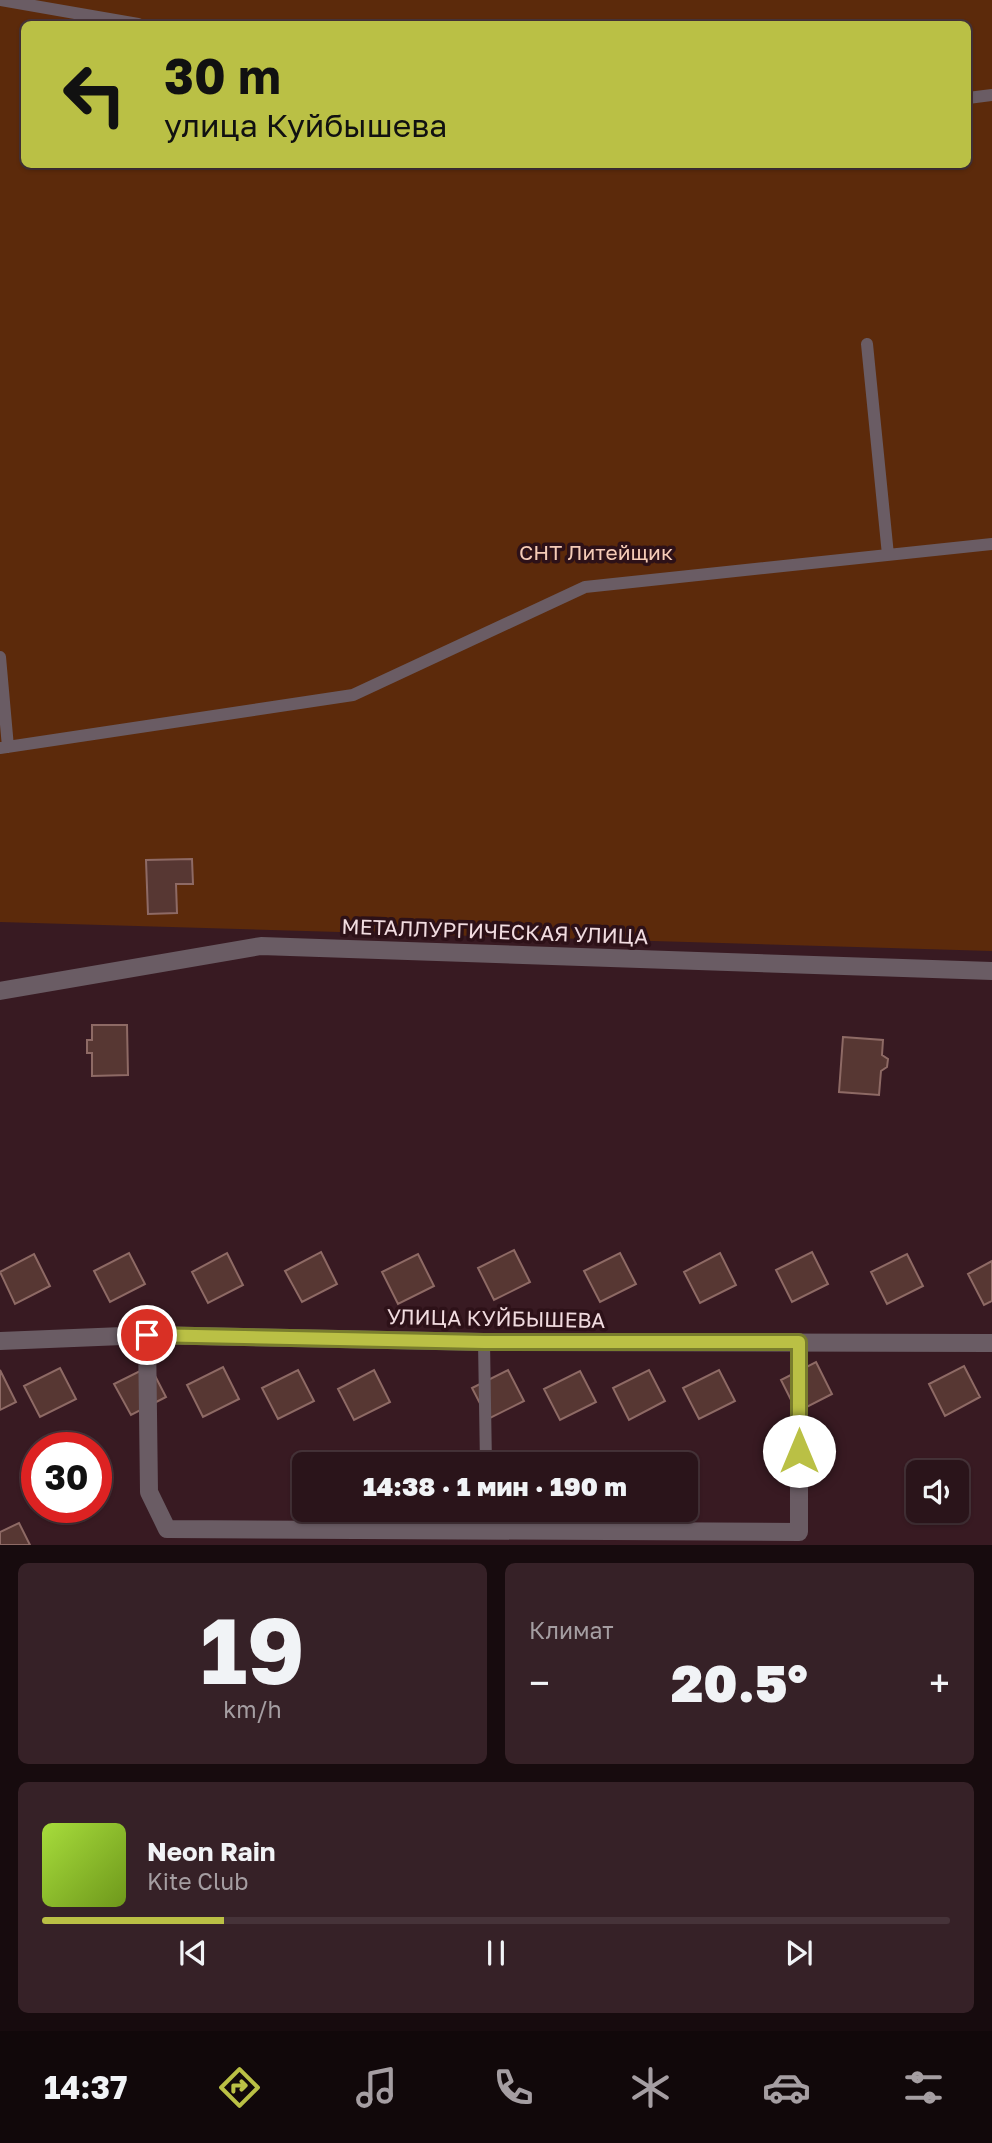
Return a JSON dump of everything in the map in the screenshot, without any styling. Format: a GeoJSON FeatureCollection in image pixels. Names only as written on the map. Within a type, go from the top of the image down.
{"type":"FeatureCollection","features":[{"type":"Feature","properties":{"kind":"street","name":"МЕТАЛЛУРГИЧЕСКАЯ УЛИЦА"},"geometry":{"type":"LineString","coordinates":[[0,991],[261,946],[992,971]]}},
{"type":"Feature","properties":{"kind":"street","name":"УЛИЦА КУЙБЫШЕВА"},"geometry":{"type":"LineString","coordinates":[[0,1341],[147,1335],[484,1342],[992,1343]]}},
{"type":"Feature","properties":{"kind":"street"},"geometry":{"type":"LineString","coordinates":[[147,1335],[149,1492],[167,1529],[799,1532],[799,1342]]}},
{"type":"Feature","properties":{"kind":"lane"},"geometry":{"type":"LineString","coordinates":[[0,0],[121,21]]}},
{"type":"Feature","properties":{"kind":"lane"},"geometry":{"type":"LineString","coordinates":[[971,98],[992,95]]}},
{"type":"Feature","properties":{"kind":"lane"},"geometry":{"type":"LineString","coordinates":[[867,344],[888,555]]}},
{"type":"Feature","properties":{"kind":"lane"},"geometry":{"type":"LineString","coordinates":[[0,657],[4,747],[353,695],[585,587],[992,544]]}},
{"type":"Feature","properties":{"kind":"lane"},"geometry":{"type":"LineString","coordinates":[[484,1342],[486,1452]]}},
{"type":"Feature","properties":{"kind":"lane"},"geometry":{"type":"LineString","coordinates":[[486,1522],[486,1530]]}},
{"type":"Feature","properties":{"kind":"green space","name":"СНТ Литейщик"},"geometry":{"type":"Polygon","coordinates":[[[0,0],[992,0],[992,951],[0,922],[0,0]]]}},
{"type":"Feature","properties":{"kind":"building"},"geometry":{"type":"Polygon","coordinates":[[[192,859],[193,884],[176,884],[177,913],[148,914],[146,860],[192,859]]]}},
{"type":"Feature","properties":{"kind":"building"},"geometry":{"type":"Polygon","coordinates":[[[92,1025],[127,1025],[128,1075],[92,1076],[92,1053],[87,1053],[87,1040],[92,1040],[92,1025]]]}},
{"type":"Feature","properties":{"kind":"building"},"geometry":{"type":"Polygon","coordinates":[[[843,1037],[883,1040],[882,1055],[888,1059],[887,1067],[881,1071],[879,1095],[839,1092],[843,1037]]]}},
{"type":"Feature","properties":{"kind":"building"},"geometry":{"type":"Polygon","coordinates":[[[514,1250],[530,1282],[494,1300],[478,1268],[514,1250]]]}},
{"type":"Feature","properties":{"kind":"building"},"geometry":{"type":"Polygon","coordinates":[[[321,1252],[337,1284],[302,1302],[285,1271],[321,1252]]]}},
{"type":"Feature","properties":{"kind":"building"},"geometry":{"type":"Polygon","coordinates":[[[812,1252],[828,1284],[792,1302],[776,1270],[812,1252]]]}},
{"type":"Feature","properties":{"kind":"building"},"geometry":{"type":"Polygon","coordinates":[[[129,1253],[145,1284],[110,1302],[94,1271],[129,1253]]]}},
{"type":"Feature","properties":{"kind":"building"},"geometry":{"type":"Polygon","coordinates":[[[227,1253],[243,1285],[208,1303],[192,1272],[227,1253]]]}},
{"type":"Feature","properties":{"kind":"building"},"geometry":{"type":"Polygon","coordinates":[[[620,1253],[636,1284],[600,1302],[584,1271],[620,1253]]]}},
{"type":"Feature","properties":{"kind":"building"},"geometry":{"type":"Polygon","coordinates":[[[720,1253],[736,1285],[700,1303],[684,1272],[720,1253]]]}},
{"type":"Feature","properties":{"kind":"building"},"geometry":{"type":"Polygon","coordinates":[[[34,1254],[50,1286],[15,1304],[0,1272],[34,1254]]]}},
{"type":"Feature","properties":{"kind":"building"},"geometry":{"type":"Polygon","coordinates":[[[418,1254],[434,1286],[398,1304],[382,1272],[418,1254]]]}},
{"type":"Feature","properties":{"kind":"building"},"geometry":{"type":"Polygon","coordinates":[[[907,1254],[923,1286],[887,1304],[871,1272],[907,1254]]]}},
{"type":"Feature","properties":{"kind":"building"},"geometry":{"type":"Polygon","coordinates":[[[992,1261],[992,1301],[984,1305],[968,1274],[992,1261]]]}},
{"type":"Feature","properties":{"kind":"building"},"geometry":{"type":"Polygon","coordinates":[[[816,1362],[832,1394],[797,1412],[781,1380],[816,1362]]]}},
{"type":"Feature","properties":{"kind":"building"},"geometry":{"type":"Polygon","coordinates":[[[150,1366],[166,1397],[131,1415],[114,1384],[150,1366]]]}},
{"type":"Feature","properties":{"kind":"building"},"geometry":{"type":"Polygon","coordinates":[[[964,1366],[980,1397],[945,1416],[929,1384],[964,1366]]]}},
{"type":"Feature","properties":{"kind":"building"},"geometry":{"type":"Polygon","coordinates":[[[223,1367],[239,1399],[203,1417],[187,1385],[223,1367]]]}},
{"type":"Feature","properties":{"kind":"building"},"geometry":{"type":"Polygon","coordinates":[[[60,1368],[76,1399],[40,1417],[24,1386],[60,1368]]]}},
{"type":"Feature","properties":{"kind":"building"},"geometry":{"type":"Polygon","coordinates":[[[0,1370],[16,1402],[0,1410],[0,1370]]]}},
{"type":"Feature","properties":{"kind":"building"},"geometry":{"type":"Polygon","coordinates":[[[298,1370],[314,1401],[278,1419],[262,1388],[298,1370]]]}},
{"type":"Feature","properties":{"kind":"building"},"geometry":{"type":"Polygon","coordinates":[[[374,1370],[390,1402],[354,1420],[338,1389],[374,1370]]]}},
{"type":"Feature","properties":{"kind":"building"},"geometry":{"type":"Polygon","coordinates":[[[508,1370],[524,1401],[488,1419],[472,1388],[508,1370]]]}},
{"type":"Feature","properties":{"kind":"building"},"geometry":{"type":"Polygon","coordinates":[[[649,1370],[665,1401],[629,1420],[613,1388],[649,1370]]]}},
{"type":"Feature","properties":{"kind":"building"},"geometry":{"type":"Polygon","coordinates":[[[719,1370],[735,1401],[699,1419],[683,1388],[719,1370]]]}},
{"type":"Feature","properties":{"kind":"building"},"geometry":{"type":"Polygon","coordinates":[[[580,1371],[596,1402],[560,1420],[544,1389],[580,1371]]]}},
{"type":"Feature","properties":{"kind":"building"},"geometry":{"type":"Polygon","coordinates":[[[19,1523],[30,1545],[0,1545],[0,1532],[19,1523]]]}},
{"type":"Feature","properties":{"kind":"route"},"geometry":{"type":"LineString","coordinates":[[147,1335],[484,1342],[799,1342],[799,1451]]}}]}
